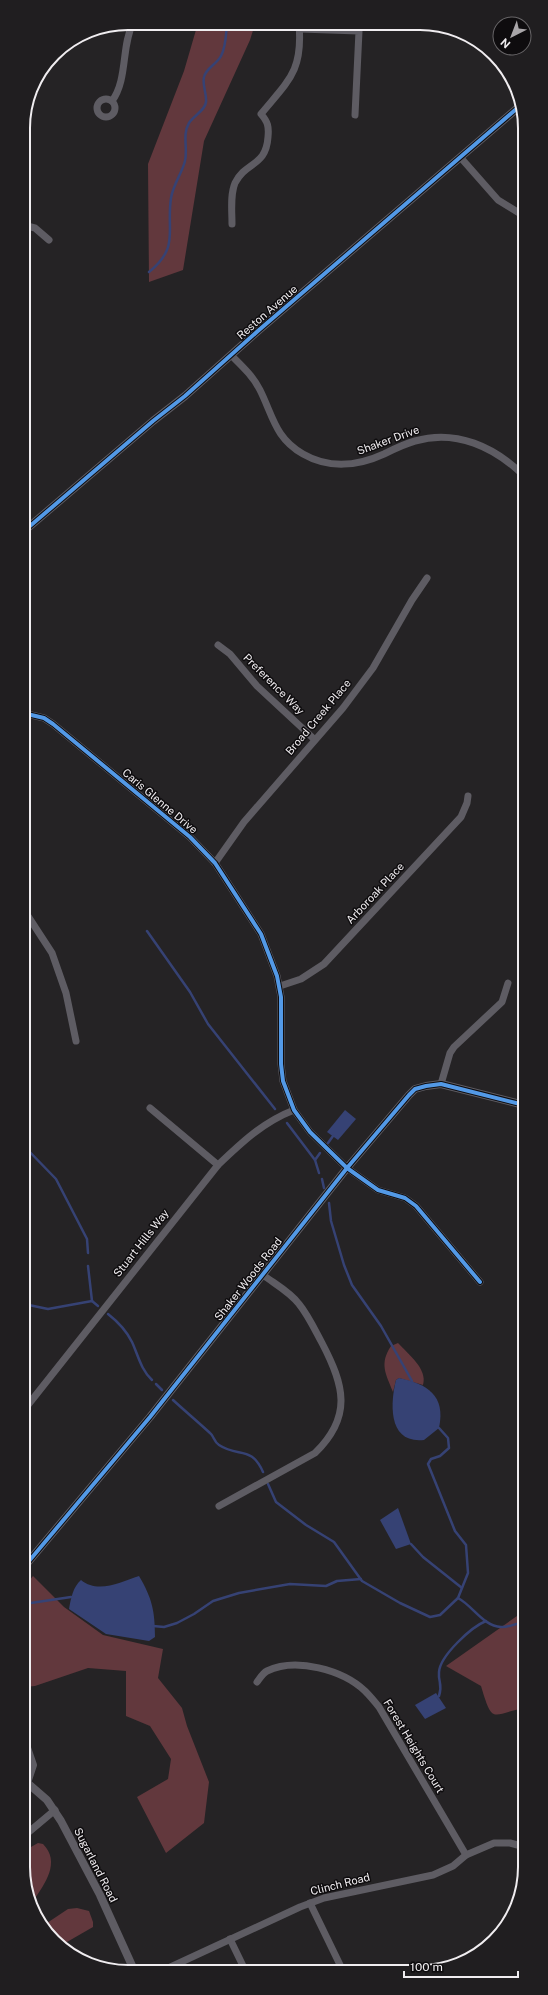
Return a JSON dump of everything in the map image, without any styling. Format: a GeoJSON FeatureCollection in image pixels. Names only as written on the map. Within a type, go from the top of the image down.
{"type":"FeatureCollection","features":[{"type":"Feature","properties":{"kind":"street"},"geometry":{"type":"LineString","coordinates":[[112,101],[119,87],[130,30]]}},
{"type":"Feature","properties":{"kind":"street"},"geometry":{"type":"LineString","coordinates":[[232,224],[233,189],[240,175],[266,153],[269,128],[267,121],[262,114],[297,67],[300,48],[299,30]]}},
{"type":"Feature","properties":{"kind":"street"},"geometry":{"type":"LineString","coordinates":[[344,30],[359,31],[356,115]]}},
{"type":"Feature","properties":{"kind":"street","name":"Reston Avenue"},"geometry":{"type":"LineString","coordinates":[[30,526],[231,356],[417,194],[462,158],[516,109]]}},
{"type":"Feature","properties":{"kind":"street"},"geometry":{"type":"LineString","coordinates":[[462,158],[498,200],[518,212]]}},
{"type":"Feature","properties":{"kind":"street"},"geometry":{"type":"LineString","coordinates":[[30,227],[35,228],[49,240]]}},
{"type":"Feature","properties":{"kind":"street","name":"Shaker Drive"},"geometry":{"type":"LineString","coordinates":[[231,356],[254,379],[272,421],[283,438],[302,454],[317,461],[357,464],[372,460],[414,441],[435,437],[466,440],[491,449],[518,471]]}},
{"type":"Feature","properties":{"kind":"street","name":"Broad Creek Place"},"geometry":{"type":"LineString","coordinates":[[215,863],[244,822],[314,739],[343,708],[373,668],[412,600],[427,578]]}},
{"type":"Feature","properties":{"kind":"street","name":"Preference Way"},"geometry":{"type":"LineString","coordinates":[[218,645],[230,654],[257,686],[314,739]]}},
{"type":"Feature","properties":{"kind":"street","name":"Caris Glenne Drive"},"geometry":{"type":"LineString","coordinates":[[30,714],[44,718],[53,724],[190,837],[215,863],[261,934],[280,986],[281,1064],[283,1081],[294,1110],[314,1137],[347,1168],[378,1190],[405,1198],[416,1206],[480,1282]]}},
{"type":"Feature","properties":{"kind":"street","name":"Arboroak Place"},"geometry":{"type":"LineString","coordinates":[[280,986],[314,972],[333,955],[365,918],[461,818],[468,796]]}},
{"type":"Feature","properties":{"kind":"street"},"geometry":{"type":"LineString","coordinates":[[30,919],[52,953],[66,993],[76,1041]]}},
{"type":"Feature","properties":{"kind":"street"},"geometry":{"type":"LineString","coordinates":[[441,1084],[450,1053],[454,1047],[502,1002],[508,983]]}},
{"type":"Feature","properties":{"kind":"street","name":"Shaker Woods Road"},"geometry":{"type":"LineString","coordinates":[[30,1560],[150,1417],[347,1168],[415,1089],[441,1084],[518,1103]]}},
{"type":"Feature","properties":{"kind":"street"},"geometry":{"type":"LineString","coordinates":[[150,1108],[218,1166]]}},
{"type":"Feature","properties":{"kind":"street","name":"Stuart Hills Way"},"geometry":{"type":"LineString","coordinates":[[30,1402],[218,1166],[246,1137],[278,1116],[294,1110]]}},
{"type":"Feature","properties":{"kind":"street"},"geometry":{"type":"LineString","coordinates":[[219,1506],[315,1453],[326,1442],[339,1416],[340,1386],[334,1368],[316,1332],[298,1303],[263,1275]]}},
{"type":"Feature","properties":{"kind":"street","name":"Forest Heights Court"},"geometry":{"type":"LineString","coordinates":[[257,1682],[266,1671],[282,1666],[306,1666],[326,1669],[346,1678],[365,1691],[379,1707],[466,1855]]}},
{"type":"Feature","properties":{"kind":"street"},"geometry":{"type":"LineString","coordinates":[[30,1756],[33,1765],[30,1771]]}},
{"type":"Feature","properties":{"kind":"street","name":"Sugarland Road"},"geometry":{"type":"LineString","coordinates":[[30,1786],[47,1800],[55,1810],[100,1895],[132,1965]]}},
{"type":"Feature","properties":{"kind":"street"},"geometry":{"type":"LineString","coordinates":[[30,1831],[55,1810]]}},
{"type":"Feature","properties":{"kind":"street","name":"Clinch Road"},"geometry":{"type":"LineString","coordinates":[[175,1965],[310,1903],[344,1892],[433,1875],[453,1866],[466,1855],[494,1843],[510,1843],[518,1845]]}},
{"type":"Feature","properties":{"kind":"street"},"geometry":{"type":"LineString","coordinates":[[310,1903],[340,1965]]}},
{"type":"Feature","properties":{"kind":"street"},"geometry":{"type":"LineString","coordinates":[[230,1940],[242,1965]]}},
{"type":"Feature","properties":{"kind":"shaded area"},"geometry":{"type":"Polygon","coordinates":[[[196,30],[253,30],[204,141],[183,270],[149,282],[148,164],[184,71],[196,30]]]}},
{"type":"Feature","properties":{"kind":"shaded area"},"geometry":{"type":"Polygon","coordinates":[[[398,1343],[416,1362],[423,1373],[424,1379],[423,1385],[399,1378],[396,1380],[393,1392],[386,1374],[385,1358],[391,1346],[398,1343]]]}},
{"type":"Feature","properties":{"kind":"shaded area"},"geometry":{"type":"Polygon","coordinates":[[[33,1576],[64,1607],[103,1635],[163,1649],[158,1678],[182,1708],[187,1726],[209,1782],[204,1823],[166,1853],[137,1797],[168,1779],[171,1759],[150,1726],[126,1716],[126,1671],[88,1668],[30,1686],[30,1580],[33,1576]]]}},
{"type":"Feature","properties":{"kind":"shaded area"},"geometry":{"type":"Polygon","coordinates":[[[517,1616],[518,1710],[499,1714],[491,1712],[481,1686],[446,1666],[517,1616]]]}},
{"type":"Feature","properties":{"kind":"shaded area"},"geometry":{"type":"Polygon","coordinates":[[[38,1843],[43,1844],[51,1858],[49,1873],[35,1898],[31,1878],[30,1848],[38,1843]]]}},
{"type":"Feature","properties":{"kind":"shaded area"},"geometry":{"type":"Polygon","coordinates":[[[77,1908],[89,1911],[93,1922],[93,1927],[65,1943],[47,1923],[68,1909],[77,1908]]]}},
{"type":"Feature","properties":{"kind":"water"},"geometry":{"type":"Polygon","coordinates":[[[345,1110],[356,1119],[338,1140],[327,1132],[345,1110]]]}},
{"type":"Feature","properties":{"kind":"water"},"geometry":{"type":"Polygon","coordinates":[[[399,1378],[426,1388],[437,1399],[440,1407],[439,1428],[424,1440],[412,1440],[404,1436],[398,1429],[394,1420],[394,1390],[396,1380],[399,1378]]]}},
{"type":"Feature","properties":{"kind":"water"},"geometry":{"type":"Polygon","coordinates":[[[398,1508],[411,1544],[396,1549],[380,1520],[398,1508]]]}},
{"type":"Feature","properties":{"kind":"water"},"geometry":{"type":"Polygon","coordinates":[[[139,1576],[152,1605],[155,1637],[149,1641],[106,1634],[69,1609],[74,1589],[81,1580],[95,1586],[110,1586],[139,1576]]]}},
{"type":"Feature","properties":{"kind":"water"},"geometry":{"type":"Polygon","coordinates":[[[436,1693],[446,1708],[425,1719],[415,1705],[436,1693]]]}},
{"type":"Feature","properties":{"kind":"waterway"},"geometry":{"type":"LineString","coordinates":[[149,272],[165,255],[168,246],[170,238],[171,198],[185,161],[185,137],[187,128],[191,120],[204,108],[206,102],[204,77],[207,71],[219,59],[223,52],[227,30]]}},
{"type":"Feature","properties":{"kind":"waterway"},"geometry":{"type":"LineString","coordinates":[[147,931],[190,992],[208,1024],[275,1109]]}},
{"type":"Feature","properties":{"kind":"waterway"},"geometry":{"type":"LineString","coordinates":[[287,1123],[315,1160],[319,1173]]}},
{"type":"Feature","properties":{"kind":"waterway"},"geometry":{"type":"LineString","coordinates":[[328,1143],[333,1136]]}},
{"type":"Feature","properties":{"kind":"waterway"},"geometry":{"type":"LineString","coordinates":[[30,1152],[56,1179],[87,1239],[88,1253]]}},
{"type":"Feature","properties":{"kind":"waterway"},"geometry":{"type":"LineString","coordinates":[[315,1160],[320,1153]]}},
{"type":"Feature","properties":{"kind":"waterway"},"geometry":{"type":"LineString","coordinates":[[322,1179],[324,1188]]}},
{"type":"Feature","properties":{"kind":"waterway"},"geometry":{"type":"LineString","coordinates":[[329,1203],[331,1221],[344,1265],[352,1285],[381,1326],[412,1381]]}},
{"type":"Feature","properties":{"kind":"waterway"},"geometry":{"type":"LineString","coordinates":[[88,1266],[92,1301]]}},
{"type":"Feature","properties":{"kind":"waterway"},"geometry":{"type":"LineString","coordinates":[[92,1301],[98,1306]]}},
{"type":"Feature","properties":{"kind":"waterway"},"geometry":{"type":"LineString","coordinates":[[30,1305],[48,1309],[92,1301]]}},
{"type":"Feature","properties":{"kind":"waterway"},"geometry":{"type":"LineString","coordinates":[[108,1314],[127,1334],[132,1342],[142,1367],[152,1380]]}},
{"type":"Feature","properties":{"kind":"waterway"},"geometry":{"type":"LineString","coordinates":[[156,1384],[162,1390]]}},
{"type":"Feature","properties":{"kind":"waterway"},"geometry":{"type":"LineString","coordinates":[[173,1400],[211,1434],[217,1444],[226,1449],[244,1453],[254,1458],[263,1472]]}},
{"type":"Feature","properties":{"kind":"waterway"},"geometry":{"type":"LineString","coordinates":[[439,1428],[448,1438],[449,1448],[440,1456],[431,1459],[428,1464],[455,1531],[466,1545],[468,1573],[458,1598]]}},
{"type":"Feature","properties":{"kind":"waterway"},"geometry":{"type":"LineString","coordinates":[[268,1484],[276,1502],[306,1525],[334,1542],[362,1581],[400,1603],[430,1617],[440,1615],[458,1598],[483,1619],[495,1626],[507,1627],[518,1623]]}},
{"type":"Feature","properties":{"kind":"waterway"},"geometry":{"type":"LineString","coordinates":[[411,1544],[423,1557],[462,1588]]}},
{"type":"Feature","properties":{"kind":"waterway"},"geometry":{"type":"LineString","coordinates":[[153,1626],[164,1627],[177,1623],[213,1601],[239,1593],[290,1584],[326,1586],[337,1581],[361,1579]]}},
{"type":"Feature","properties":{"kind":"waterway"},"geometry":{"type":"LineString","coordinates":[[30,1603],[71,1597]]}},
{"type":"Feature","properties":{"kind":"waterway"},"geometry":{"type":"LineString","coordinates":[[439,1696],[441,1689],[439,1672],[441,1665],[450,1650],[472,1629],[486,1621]]}},
{"type":"Feature","properties":{"kind":"cycle path"},"geometry":{"type":"LineString","coordinates":[[30,526],[153,421],[185,396],[259,330],[516,109]]}},
{"type":"Feature","properties":{"kind":"cycle path"},"geometry":{"type":"LineString","coordinates":[[30,715],[44,718],[53,724],[190,837],[215,863],[261,934],[277,976],[281,997],[281,1064],[283,1081],[294,1110],[310,1132],[347,1168],[378,1190],[405,1198],[416,1206],[480,1282]]}},
{"type":"Feature","properties":{"kind":"cycle path"},"geometry":{"type":"LineString","coordinates":[[30,1560],[150,1417],[347,1168],[415,1089],[441,1084],[518,1103]]}}]}
